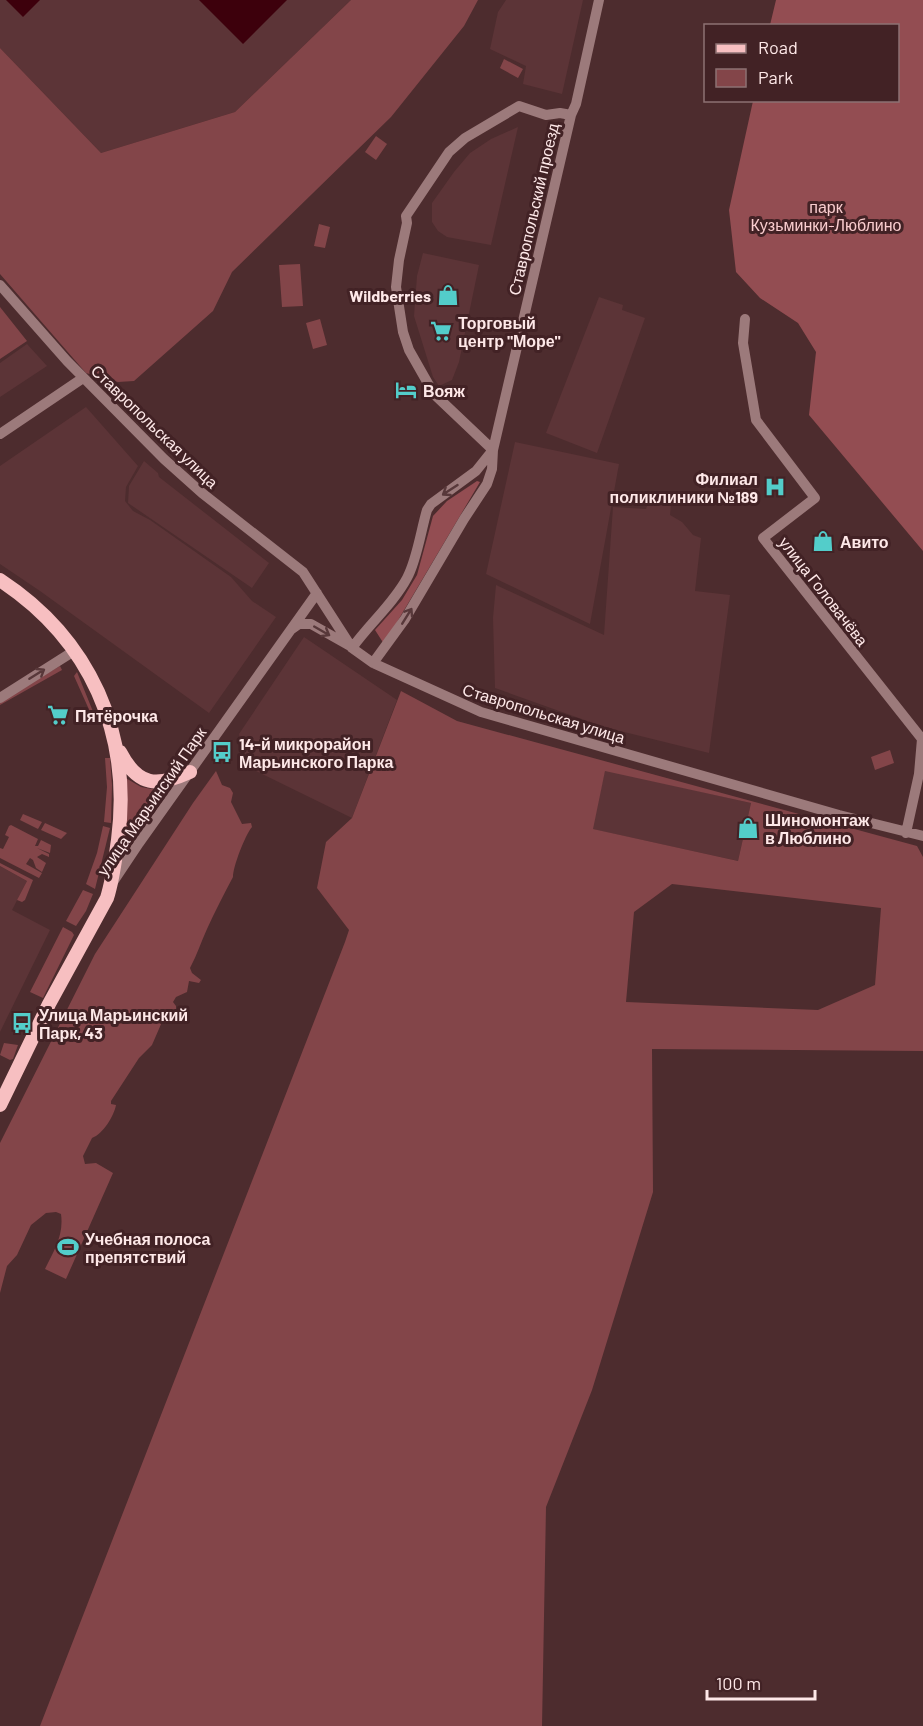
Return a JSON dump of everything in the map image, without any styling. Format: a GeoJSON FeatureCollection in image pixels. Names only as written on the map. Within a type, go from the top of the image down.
{"type":"FeatureCollection","features":[{"type":"Feature","properties":{"kind":"main road"},"geometry":{"type":"LineString","coordinates":[[0,580],[39,609],[89,670],[102,698],[111,724],[120,773],[120,818],[112,883]]}},
{"type":"Feature","properties":{"kind":"main road"},"geometry":{"type":"LineString","coordinates":[[115,742],[130,770],[150,782],[165,782],[190,772]]}},
{"type":"Feature","properties":{"kind":"main road","name":"улица Марьинский Парк"},"geometry":{"type":"LineString","coordinates":[[0,1105],[49,1004],[107,898],[112,883]]}},
{"type":"Feature","properties":{"kind":"street","name":"Ставропольский проезд"},"geometry":{"type":"LineString","coordinates":[[373,663],[405,619],[487,484],[570,115],[576,104],[599,0]]}},
{"type":"Feature","properties":{"kind":"street","name":"Ставропольский проезд"},"geometry":{"type":"LineString","coordinates":[[493,450],[434,394],[403,332],[396,287],[407,223],[406,216],[449,152],[465,138],[519,106],[546,115],[560,113],[570,115]]}},
{"type":"Feature","properties":{"kind":"street","name":"Ставропольская улица"},"geometry":{"type":"LineString","coordinates":[[0,285],[83,378],[164,459],[202,493],[303,572],[352,648],[373,663],[481,712],[917,836]]}},
{"type":"Feature","properties":{"kind":"street","name":"улица Головачёва"},"geometry":{"type":"LineString","coordinates":[[745,319],[743,343],[756,420],[815,498],[763,537],[922,739],[918,774],[917,836]]}},
{"type":"Feature","properties":{"kind":"street"},"geometry":{"type":"LineString","coordinates":[[0,434],[83,378]]}},
{"type":"Feature","properties":{"kind":"street","name":"Ставропольский проезд"},"geometry":{"type":"LineString","coordinates":[[352,648],[367,627],[396,596],[407,578],[427,510],[431,504],[476,471],[493,450]]}},
{"type":"Feature","properties":{"kind":"street","name":"улица Марьинский Парк"},"geometry":{"type":"LineString","coordinates":[[112,883],[317,593]]}},
{"type":"Feature","properties":{"kind":"street"},"geometry":{"type":"LineString","coordinates":[[290,630],[299,624],[311,624],[352,648]]}},
{"type":"Feature","properties":{"kind":"street"},"geometry":{"type":"LineString","coordinates":[[0,698],[74,651]]}},
{"type":"Feature","properties":{"kind":"shaded area"},"geometry":{"type":"Polygon","coordinates":[[[0,0],[351,0],[235,112],[101,153],[0,48],[0,0]]]}},
{"type":"Feature","properties":{"kind":"shaded area"},"geometry":{"type":"Polygon","coordinates":[[[6,0],[40,0],[23,17],[6,0]]]}},
{"type":"Feature","properties":{"kind":"shaded area"},"geometry":{"type":"Polygon","coordinates":[[[199,0],[287,0],[243,44],[199,0]]]}},
{"type":"Feature","properties":{"kind":"shaded area"},"geometry":{"type":"Polygon","coordinates":[[[506,0],[583,0],[562,94],[523,84],[526,66],[490,49],[498,12],[506,0]]]}},
{"type":"Feature","properties":{"kind":"shaded area"},"geometry":{"type":"Polygon","coordinates":[[[518,127],[491,245],[447,237],[438,231],[432,222],[432,203],[454,172],[470,153],[491,139],[518,127]]]}},
{"type":"Feature","properties":{"kind":"shaded area"},"geometry":{"type":"Polygon","coordinates":[[[423,253],[479,265],[459,362],[452,380],[439,386],[433,377],[414,316],[417,276],[423,253]]]}},
{"type":"Feature","properties":{"kind":"shaded area"},"geometry":{"type":"Polygon","coordinates":[[[599,297],[623,305],[622,310],[645,318],[597,453],[546,433],[599,297]]]}},
{"type":"Feature","properties":{"kind":"shaded area"},"geometry":{"type":"Polygon","coordinates":[[[27,344],[47,366],[0,397],[0,363],[27,344]]]}},
{"type":"Feature","properties":{"kind":"shaded area"},"geometry":{"type":"Polygon","coordinates":[[[86,407],[138,466],[126,487],[125,501],[133,511],[150,520],[231,577],[252,601],[276,617],[209,713],[0,564],[0,466],[86,407]]]}},
{"type":"Feature","properties":{"kind":"shaded area"},"geometry":{"type":"Polygon","coordinates":[[[515,442],[619,464],[590,624],[486,574],[515,442]]]}},
{"type":"Feature","properties":{"kind":"shaded area"},"geometry":{"type":"Polygon","coordinates":[[[144,461],[158,473],[159,477],[269,563],[252,588],[128,503],[129,486],[144,461]]]}},
{"type":"Feature","properties":{"kind":"shaded area"},"geometry":{"type":"Polygon","coordinates":[[[649,500],[671,504],[670,515],[682,522],[693,535],[701,538],[695,591],[730,595],[709,753],[604,727],[495,688],[493,618],[496,585],[604,635],[613,507],[646,509],[649,500]]]}},
{"type":"Feature","properties":{"kind":"shaded area"},"geometry":{"type":"Polygon","coordinates":[[[304,637],[397,700],[352,818],[244,765],[239,734],[304,637]]]}},
{"type":"Feature","properties":{"kind":"shaded area"},"geometry":{"type":"Polygon","coordinates":[[[605,770],[751,803],[738,861],[592,829],[605,770]]]}},
{"type":"Feature","properties":{"kind":"shaded area"},"geometry":{"type":"Polygon","coordinates":[[[0,866],[27,881],[12,910],[50,930],[0,1032],[0,866]]]}},
{"type":"Feature","properties":{"kind":"green space"},"geometry":{"type":"Polygon","coordinates":[[[351,0],[478,0],[464,26],[391,117],[232,272],[213,311],[134,381],[118,382],[86,373],[0,274],[0,48],[101,153],[235,112],[351,0]]]}},
{"type":"Feature","properties":{"kind":"green space","name":"парк Кузьминки-Люблино"},"geometry":{"type":"Polygon","coordinates":[[[776,0],[923,0],[923,551],[809,415],[816,352],[798,323],[760,298],[736,272],[729,210],[753,102],[899,102],[899,24],[770,24],[776,0]]]}},
{"type":"Feature","properties":{"kind":"green space"},"geometry":{"type":"Polygon","coordinates":[[[504,59],[523,69],[518,78],[500,68],[504,59]]]}},
{"type":"Feature","properties":{"kind":"green space"},"geometry":{"type":"Polygon","coordinates":[[[376,136],[387,144],[376,160],[365,152],[376,136]]]}},
{"type":"Feature","properties":{"kind":"green space"},"geometry":{"type":"Polygon","coordinates":[[[319,224],[330,227],[325,248],[314,246],[319,224]]]}},
{"type":"Feature","properties":{"kind":"green space"},"geometry":{"type":"Polygon","coordinates":[[[300,264],[303,306],[282,307],[279,265],[300,264]]]}},
{"type":"Feature","properties":{"kind":"green space"},"geometry":{"type":"Polygon","coordinates":[[[0,307],[27,341],[0,359],[0,307]]]}},
{"type":"Feature","properties":{"kind":"green space"},"geometry":{"type":"Polygon","coordinates":[[[320,319],[327,345],[313,349],[306,323],[320,319]]]}},
{"type":"Feature","properties":{"kind":"green space"},"geometry":{"type":"Polygon","coordinates":[[[477,481],[480,482],[384,644],[375,630],[402,600],[417,575],[433,516],[447,501],[477,481]]]}},
{"type":"Feature","properties":{"kind":"green space"},"geometry":{"type":"Polygon","coordinates":[[[60,666],[62,670],[0,705],[0,701],[60,666]]]}},
{"type":"Feature","properties":{"kind":"green space"},"geometry":{"type":"Polygon","coordinates":[[[77,672],[94,714],[91,714],[74,676],[77,672]]]}},
{"type":"Feature","properties":{"kind":"green space"},"geometry":{"type":"Polygon","coordinates":[[[401,691],[457,721],[917,846],[923,857],[923,1051],[652,1049],[653,1192],[592,1390],[546,1507],[542,1726],[40,1726],[345,942],[349,930],[317,888],[326,842],[352,818],[401,691]],[[605,771],[593,829],[738,861],[751,803],[605,771]],[[672,884],[634,912],[626,1002],[818,1010],[875,985],[881,908],[672,884]]]}},
{"type":"Feature","properties":{"kind":"green space"},"geometry":{"type":"Polygon","coordinates":[[[890,750],[894,763],[875,770],[871,757],[890,750]]]}},
{"type":"Feature","properties":{"kind":"green space"},"geometry":{"type":"Polygon","coordinates":[[[105,758],[110,758],[111,823],[104,822],[107,787],[105,758]]]}},
{"type":"Feature","properties":{"kind":"green space"},"geometry":{"type":"Polygon","coordinates":[[[216,771],[222,785],[230,788],[233,793],[231,802],[242,824],[251,823],[252,827],[240,851],[233,877],[190,968],[192,973],[201,980],[199,983],[189,981],[187,992],[176,997],[173,1002],[176,1006],[176,1013],[172,1017],[165,1015],[152,1045],[139,1058],[111,1101],[111,1104],[116,1105],[110,1119],[104,1129],[92,1138],[83,1156],[85,1164],[96,1163],[113,1173],[66,1279],[45,1269],[58,1243],[62,1222],[61,1214],[46,1213],[31,1225],[17,1255],[7,1266],[0,1293],[0,1143],[95,954],[216,771]]]}},
{"type":"Feature","properties":{"kind":"green space"},"geometry":{"type":"Polygon","coordinates":[[[124,777],[141,787],[157,790],[128,831],[124,829],[124,777]]]}},
{"type":"Feature","properties":{"kind":"green space"},"geometry":{"type":"Polygon","coordinates":[[[162,789],[167,789],[134,835],[132,834],[162,789]]]}},
{"type":"Feature","properties":{"kind":"green space"},"geometry":{"type":"Polygon","coordinates":[[[23,814],[42,822],[38,829],[20,820],[23,814]]]}},
{"type":"Feature","properties":{"kind":"green space"},"geometry":{"type":"Polygon","coordinates":[[[45,823],[67,833],[61,839],[41,830],[45,823]]]}},
{"type":"Feature","properties":{"kind":"green space"},"geometry":{"type":"Polygon","coordinates":[[[11,825],[38,839],[35,846],[38,846],[41,840],[51,845],[50,853],[37,848],[49,854],[49,857],[42,854],[37,857],[46,863],[42,872],[36,868],[30,858],[26,864],[42,873],[39,878],[0,858],[0,848],[3,849],[9,837],[5,835],[11,825]]]}},
{"type":"Feature","properties":{"kind":"green space"},"geometry":{"type":"Polygon","coordinates":[[[103,826],[110,828],[95,889],[86,884],[97,853],[103,826]]]}},
{"type":"Feature","properties":{"kind":"green space"},"geometry":{"type":"Polygon","coordinates":[[[0,863],[33,880],[22,902],[17,900],[27,881],[0,866],[0,863]]]}},
{"type":"Feature","properties":{"kind":"green space"},"geometry":{"type":"Polygon","coordinates":[[[83,890],[93,894],[76,926],[66,921],[83,890]]]}},
{"type":"Feature","properties":{"kind":"green space"},"geometry":{"type":"Polygon","coordinates":[[[63,927],[74,935],[43,998],[30,992],[63,927]]]}},
{"type":"Feature","properties":{"kind":"green space"},"geometry":{"type":"Polygon","coordinates":[[[4,1043],[18,1045],[13,1059],[10,1060],[0,1055],[4,1043]]]}},
{"type":"Feature","properties":{"kind":"place","name":"Wildberries"},"geometry":{"type":"Point","coordinates":[448,295]}},
{"type":"Feature","properties":{"kind":"place","name":"Торговый центр \"Море\""},"geometry":{"type":"Point","coordinates":[441,331]}},
{"type":"Feature","properties":{"kind":"place","name":"Вояж"},"geometry":{"type":"Point","coordinates":[406,390]}},
{"type":"Feature","properties":{"kind":"place","name":"Филиал поликлиники №189"},"geometry":{"type":"Point","coordinates":[775,487]}},
{"type":"Feature","properties":{"kind":"place","name":"Авито"},"geometry":{"type":"Point","coordinates":[823,541]}},
{"type":"Feature","properties":{"kind":"place","name":"Пятёрочка"},"geometry":{"type":"Point","coordinates":[58,715]}},
{"type":"Feature","properties":{"kind":"place","name":"14-й микрорайон Марьинского Парка"},"geometry":{"type":"Point","coordinates":[222,752]}},
{"type":"Feature","properties":{"kind":"place","name":"Шиномонтаж в Люблино"},"geometry":{"type":"Point","coordinates":[748,828]}},
{"type":"Feature","properties":{"kind":"place","name":"Улица Марьинский Парк, 43"},"geometry":{"type":"Point","coordinates":[22,1023]}},
{"type":"Feature","properties":{"kind":"place","name":"Учебная полоса препятствий"},"geometry":{"type":"Point","coordinates":[68,1247]}}]}
